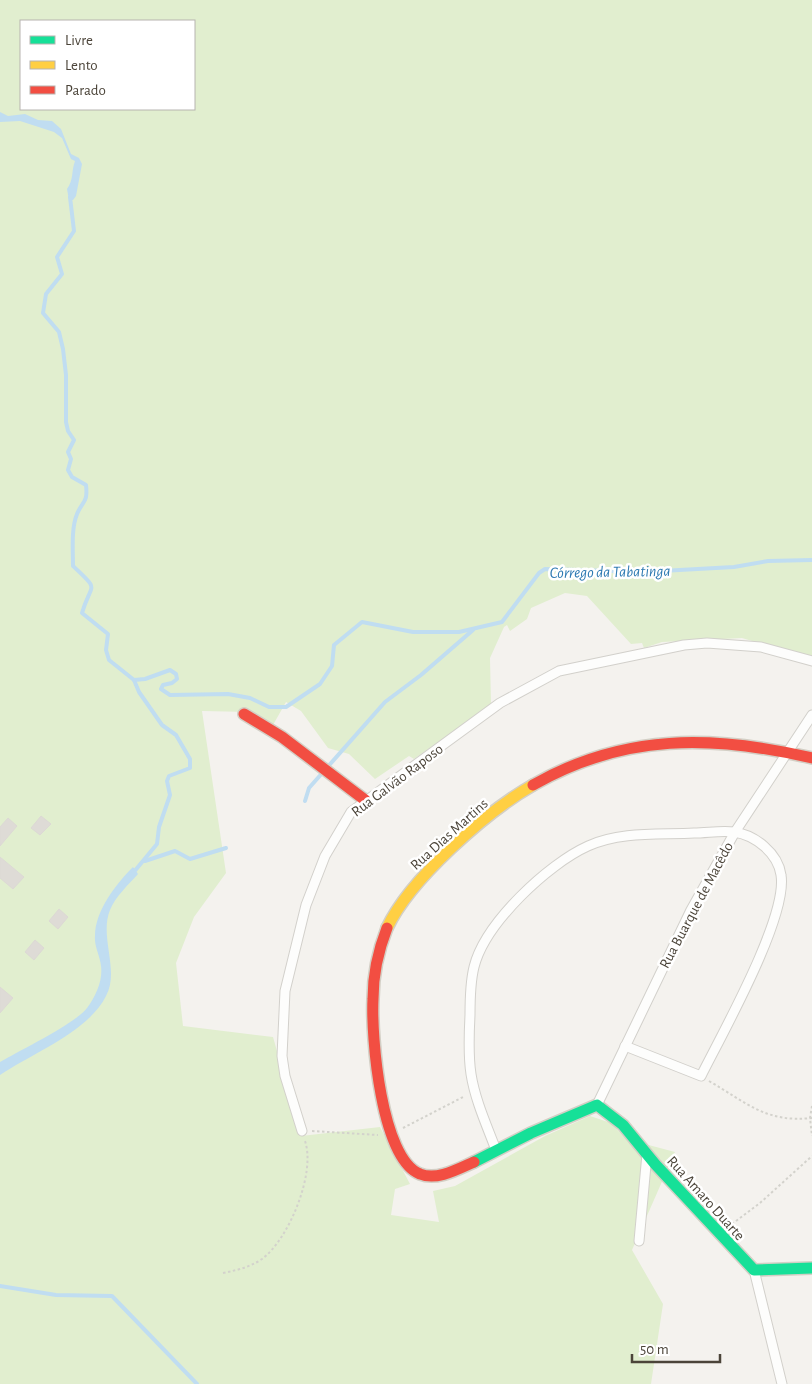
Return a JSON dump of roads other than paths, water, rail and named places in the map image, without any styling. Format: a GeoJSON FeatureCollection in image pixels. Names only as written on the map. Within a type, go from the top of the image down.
{"type":"FeatureCollection","features":[{"type":"Feature","properties":{"kind":"street","name":"Rua Galvão Raposo"},"geometry":{"type":"LineString","coordinates":[[302,1131],[285,1076],[282,1056],[285,991],[306,905],[325,856],[351,812],[500,703],[559,671],[684,644],[707,643],[761,647],[812,662]]}},
{"type":"Feature","properties":{"kind":"street"},"geometry":{"type":"LineString","coordinates":[[244,714],[282,738],[365,800]]}},
{"type":"Feature","properties":{"kind":"street","name":"Rua Buarque de Macêdo"},"geometry":{"type":"LineString","coordinates":[[597,1105],[624,1046],[653,990],[674,941],[735,832],[812,715]]}},
{"type":"Feature","properties":{"kind":"street","name":"Rua Dias Martins"},"geometry":{"type":"LineString","coordinates":[[597,1105],[450,1172],[426,1176],[418,1173],[410,1166],[390,1135],[378,1076],[374,1038],[373,997],[377,958],[385,935],[401,901],[434,864],[519,793],[582,760],[614,750],[654,742],[696,740],[754,745],[812,758]]}},
{"type":"Feature","properties":{"kind":"street"},"geometry":{"type":"LineString","coordinates":[[496,1150],[471,1075],[470,996],[474,966],[490,934],[521,896],[567,857],[600,842],[647,834],[735,832],[756,840],[774,857],[782,877],[781,890],[771,933],[701,1076],[624,1046]]}},
{"type":"Feature","properties":{"kind":"street","name":"Rua Amaro Duarte"},"geometry":{"type":"LineString","coordinates":[[597,1105],[622,1121],[647,1154],[718,1235],[754,1270]]}},
{"type":"Feature","properties":{"kind":"street"},"geometry":{"type":"LineString","coordinates":[[639,1240],[647,1154]]}},
{"type":"Feature","properties":{"kind":"street"},"geometry":{"type":"LineString","coordinates":[[782,1384],[754,1270],[812,1268]]}},
{"type":"Feature","properties":{"kind":"water"},"geometry":{"type":"Polygon","coordinates":[[[0,112],[8,116],[25,114],[38,120],[52,121],[61,129],[71,154],[79,158],[82,164],[76,196],[73,200],[69,200],[67,189],[71,182],[75,161],[71,159],[62,138],[54,132],[20,121],[0,122],[0,112]]]}},
{"type":"Feature","properties":{"kind":"water"},"geometry":{"type":"Polygon","coordinates":[[[133,867],[138,874],[115,900],[107,920],[111,964],[110,986],[98,1009],[59,1041],[0,1075],[0,1062],[71,1021],[87,1008],[96,993],[101,977],[95,940],[99,917],[120,881],[133,867]]]}},
{"type":"Feature","properties":{"kind":"waterway"},"geometry":{"type":"LineString","coordinates":[[70,197],[74,231],[57,257],[62,274],[46,294],[43,313],[59,332],[63,349],[66,375],[66,422],[68,431],[74,440],[68,452],[71,459],[68,470],[72,477],[86,485],[86,498],[75,520],[73,540],[73,566],[91,584],[82,613],[108,634],[106,650],[109,660],[134,680],[139,692],[162,725],[176,735],[190,759],[190,768],[169,776],[167,781],[170,795],[159,827],[157,844],[133,873]]}},
{"type":"Feature","properties":{"kind":"waterway","name":"Córrego da Tabatinga"},"geometry":{"type":"LineString","coordinates":[[134,680],[145,679],[170,670],[176,674],[177,679],[172,683],[163,685],[161,689],[170,695],[228,694],[250,698],[269,707],[286,707],[320,684],[332,666],[334,645],[362,622],[413,632],[459,632],[502,622],[539,573],[545,569],[643,572],[734,567],[768,561],[812,560]]}},
{"type":"Feature","properties":{"kind":"waterway"},"geometry":{"type":"LineString","coordinates":[[305,801],[309,788],[385,702],[421,675],[473,630]]}},
{"type":"Feature","properties":{"kind":"waterway"},"geometry":{"type":"LineString","coordinates":[[145,861],[175,851],[190,859],[226,848]]}},
{"type":"Feature","properties":{"kind":"waterway"},"geometry":{"type":"LineString","coordinates":[[0,1286],[56,1295],[112,1296],[197,1384]]}}]}
